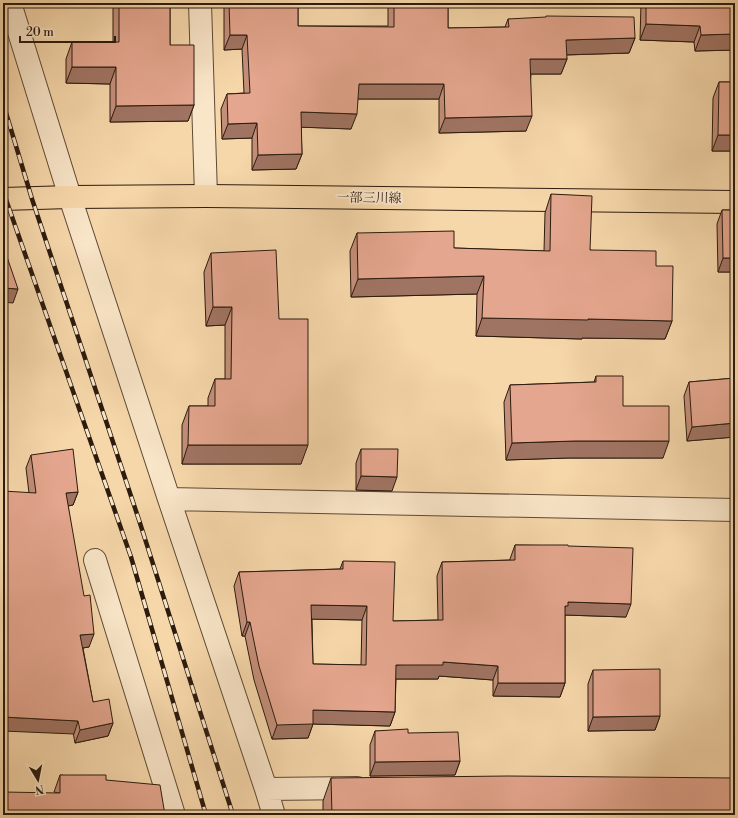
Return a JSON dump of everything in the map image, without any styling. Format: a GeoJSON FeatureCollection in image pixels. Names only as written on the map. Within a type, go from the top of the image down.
{"type":"FeatureCollection","features":[{"type":"Feature","properties":{"kind":"main road","name":"一部三川線"},"geometry":{"type":"LineString","coordinates":[[3,199],[206,196],[735,202]]}},
{"type":"Feature","properties":{"kind":"street"},"geometry":{"type":"LineString","coordinates":[[10,3],[70,197],[274,815]]}},
{"type":"Feature","properties":{"kind":"street"},"geometry":{"type":"LineString","coordinates":[[200,3],[206,196]]}},
{"type":"Feature","properties":{"kind":"street"},"geometry":{"type":"LineString","coordinates":[[169,499],[735,510]]}},
{"type":"Feature","properties":{"kind":"street"},"geometry":{"type":"LineString","coordinates":[[95,560],[174,815]]}},
{"type":"Feature","properties":{"kind":"street"},"geometry":{"type":"LineString","coordinates":[[266,789],[378,788]]}},
{"type":"Feature","properties":{"kind":"building"},"geometry":{"type":"Polygon","coordinates":[[[119,3],[170,3],[170,45],[194,45],[194,105],[116,106],[116,67],[72,67],[72,42],[119,42],[119,3]]]}},
{"type":"Feature","properties":{"kind":"building"},"geometry":{"type":"Polygon","coordinates":[[[229,3],[298,3],[298,26],[394,27],[394,3],[448,3],[448,28],[509,27],[508,19],[546,16],[634,17],[635,38],[566,40],[567,59],[530,59],[532,116],[445,118],[444,84],[359,84],[357,114],[301,112],[302,154],[258,155],[257,123],[228,124],[227,94],[250,93],[247,35],[230,35],[229,3]]]}},
{"type":"Feature","properties":{"kind":"building"},"geometry":{"type":"Polygon","coordinates":[[[646,3],[735,3],[735,34],[701,35],[700,26],[646,24],[646,3]]]}},
{"type":"Feature","properties":{"kind":"building"},"geometry":{"type":"Polygon","coordinates":[[[719,82],[735,82],[735,135],[718,135],[719,82]]]}},
{"type":"Feature","properties":{"kind":"building"},"geometry":{"type":"Polygon","coordinates":[[[551,194],[592,196],[590,250],[656,251],[656,266],[673,266],[672,321],[482,318],[484,276],[358,279],[357,233],[454,231],[454,248],[550,251],[551,194]]]}},
{"type":"Feature","properties":{"kind":"building"},"geometry":{"type":"Polygon","coordinates":[[[722,210],[735,210],[735,258],[723,258],[722,210]]]}},
{"type":"Feature","properties":{"kind":"building"},"geometry":{"type":"Polygon","coordinates":[[[276,250],[279,319],[308,319],[308,445],[188,445],[189,406],[215,406],[215,379],[231,379],[232,307],[213,307],[211,253],[276,250]]]}},
{"type":"Feature","properties":{"kind":"building"},"geometry":{"type":"Polygon","coordinates":[[[3,251],[5,251],[18,289],[3,288],[3,251]]]}},
{"type":"Feature","properties":{"kind":"building"},"geometry":{"type":"Polygon","coordinates":[[[596,376],[623,376],[623,406],[669,406],[669,441],[512,443],[510,385],[596,382],[596,376]]]}},
{"type":"Feature","properties":{"kind":"building"},"geometry":{"type":"Polygon","coordinates":[[[735,378],[735,423],[692,427],[689,382],[735,378]]]}},
{"type":"Feature","properties":{"kind":"building"},"geometry":{"type":"Polygon","coordinates":[[[73,449],[78,492],[66,493],[84,596],[90,595],[94,634],[80,635],[93,702],[109,699],[113,723],[80,730],[78,721],[3,717],[3,491],[36,493],[31,455],[73,449]]]}},
{"type":"Feature","properties":{"kind":"building"},"geometry":{"type":"Polygon","coordinates":[[[361,449],[398,449],[397,477],[361,476],[361,449]]]}},
{"type":"Feature","properties":{"kind":"building"},"geometry":{"type":"Polygon","coordinates":[[[515,545],[568,545],[633,548],[631,604],[568,602],[568,606],[565,606],[565,683],[498,683],[498,666],[443,662],[443,665],[396,665],[395,712],[313,710],[313,724],[277,725],[259,666],[250,622],[247,622],[239,572],[343,569],[343,561],[395,562],[393,621],[443,620],[442,562],[515,560],[515,545]],[[311,605],[313,664],[366,665],[367,606],[311,605]]]}},
{"type":"Feature","properties":{"kind":"building"},"geometry":{"type":"Polygon","coordinates":[[[660,669],[660,716],[593,717],[593,670],[660,669]]]}},
{"type":"Feature","properties":{"kind":"building"},"geometry":{"type":"Polygon","coordinates":[[[408,729],[408,733],[458,732],[460,761],[375,762],[375,731],[408,729]]]}},
{"type":"Feature","properties":{"kind":"building"},"geometry":{"type":"Polygon","coordinates":[[[60,775],[106,775],[106,780],[160,785],[165,815],[3,815],[3,792],[60,793],[60,775]]]}},
{"type":"Feature","properties":{"kind":"building"},"geometry":{"type":"Polygon","coordinates":[[[508,776],[735,778],[735,815],[332,815],[331,778],[508,776]]]}},
{"type":"Feature","properties":{"kind":"railway"},"geometry":{"type":"LineString","coordinates":[[3,103],[32,199],[139,520],[233,815]]}},
{"type":"Feature","properties":{"kind":"railway"},"geometry":{"type":"LineString","coordinates":[[3,191],[131,557],[206,815]]}}]}
